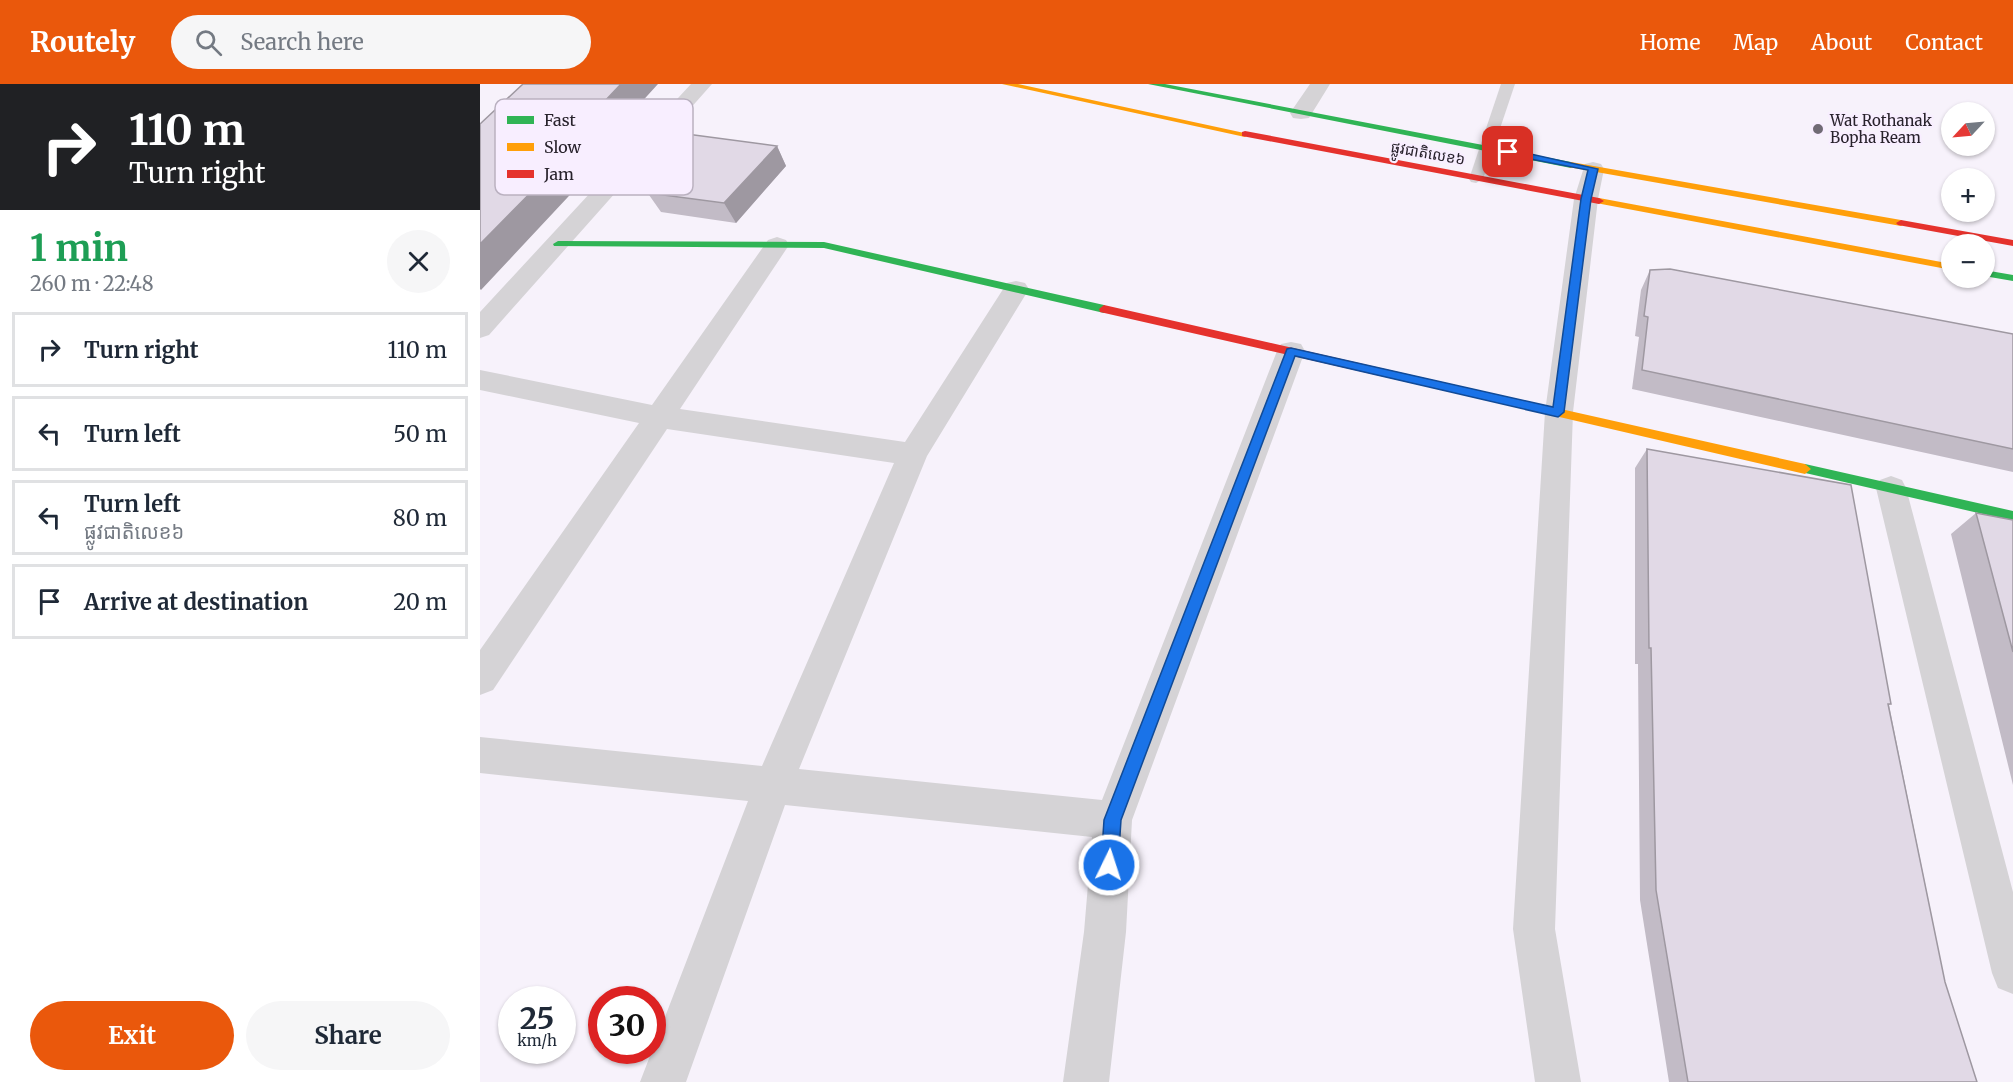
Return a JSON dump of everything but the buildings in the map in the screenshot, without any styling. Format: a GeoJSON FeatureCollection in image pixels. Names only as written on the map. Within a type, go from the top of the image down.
{"type":"FeatureCollection","features":[{"type":"Feature","properties":{"kind":"main road","name":"ផ្លូវជាតិលេខ៦"},"geometry":{"type":"LineString","coordinates":[[1006,84],[1292,144],[1941,265]]}},
{"type":"Feature","properties":{"kind":"main road","name":"ផ្លូវជាតិលេខ៦"},"geometry":{"type":"LineString","coordinates":[[1152,84],[1593,169],[2013,243]]}},
{"type":"Feature","properties":{"kind":"main road"},"geometry":{"type":"LineString","coordinates":[[558,244],[824,245],[2013,516]]}},
{"type":"Feature","properties":{"kind":"main road"},"geometry":{"type":"LineString","coordinates":[[1995,275],[2013,278]]}},
{"type":"Feature","properties":{"kind":"street"},"geometry":{"type":"LineString","coordinates":[[688,99],[702,84]]}},
{"type":"Feature","properties":{"kind":"street"},"geometry":{"type":"LineString","coordinates":[[1301,113],[1320,84]]}},
{"type":"Feature","properties":{"kind":"street"},"geometry":{"type":"LineString","coordinates":[[1558,1082],[1534,929],[1558,412],[1586,199],[1593,169]]}},
{"type":"Feature","properties":{"kind":"street"},"geometry":{"type":"LineString","coordinates":[[480,330],[602,195]]}},
{"type":"Feature","properties":{"kind":"street"},"geometry":{"type":"LineString","coordinates":[[480,679],[777,245]]}},
{"type":"Feature","properties":{"kind":"street"},"geometry":{"type":"LineString","coordinates":[[663,1082],[773,785],[913,454],[1016,289]]}},
{"type":"Feature","properties":{"kind":"street"},"geometry":{"type":"LineString","coordinates":[[1086,1082],[1105,932],[1113,820],[1291,351]]}},
{"type":"Feature","properties":{"kind":"street"},"geometry":{"type":"LineString","coordinates":[[480,380],[659,417],[913,454]]}},
{"type":"Feature","properties":{"kind":"street"},"geometry":{"type":"LineString","coordinates":[[1892,488],[2013,973]]}},
{"type":"Feature","properties":{"kind":"street"},"geometry":{"type":"LineString","coordinates":[[480,755],[1113,820]]}},
{"type":"Feature","properties":{"kind":"lane"},"geometry":{"type":"LineString","coordinates":[[1476,178],[1508,84]]}},
{"type":"Feature","properties":{"kind":"traffic: fast"},"geometry":{"type":"LineString","coordinates":[[1152,84],[1571,165]]}},
{"type":"Feature","properties":{"kind":"traffic: fast"},"geometry":{"type":"LineString","coordinates":[[558,244],[824,245],[1104,309]]}},
{"type":"Feature","properties":{"kind":"traffic: fast"},"geometry":{"type":"LineString","coordinates":[[1995,275],[2013,278]]}},
{"type":"Feature","properties":{"kind":"traffic: fast"},"geometry":{"type":"LineString","coordinates":[[1805,469],[2013,516]]}},
{"type":"Feature","properties":{"kind":"traffic: slow"},"geometry":{"type":"LineString","coordinates":[[1006,84],[1245,134]]}},
{"type":"Feature","properties":{"kind":"traffic: slow"},"geometry":{"type":"LineString","coordinates":[[1571,165],[1901,223]]}},
{"type":"Feature","properties":{"kind":"traffic: slow"},"geometry":{"type":"LineString","coordinates":[[1599,201],[1941,265]]}},
{"type":"Feature","properties":{"kind":"traffic: slow"},"geometry":{"type":"LineString","coordinates":[[1490,397],[1805,469]]}},
{"type":"Feature","properties":{"kind":"traffic: jam"},"geometry":{"type":"LineString","coordinates":[[1245,134],[1599,201]]}},
{"type":"Feature","properties":{"kind":"traffic: jam"},"geometry":{"type":"LineString","coordinates":[[1901,223],[2013,243]]}},
{"type":"Feature","properties":{"kind":"traffic: jam"},"geometry":{"type":"LineString","coordinates":[[1104,309],[1490,397]]}},
{"type":"Feature","properties":{"kind":"place","name":"Wat Rothanak Bopha Ream"},"geometry":{"type":"Point","coordinates":[1818,129]}},
{"type":"Feature","properties":{"kind":"route"},"geometry":{"type":"LineString","coordinates":[[1109,865],[1113,820],[1291,351],[1558,412],[1586,199],[1593,169],[1508,152]]}}]}
